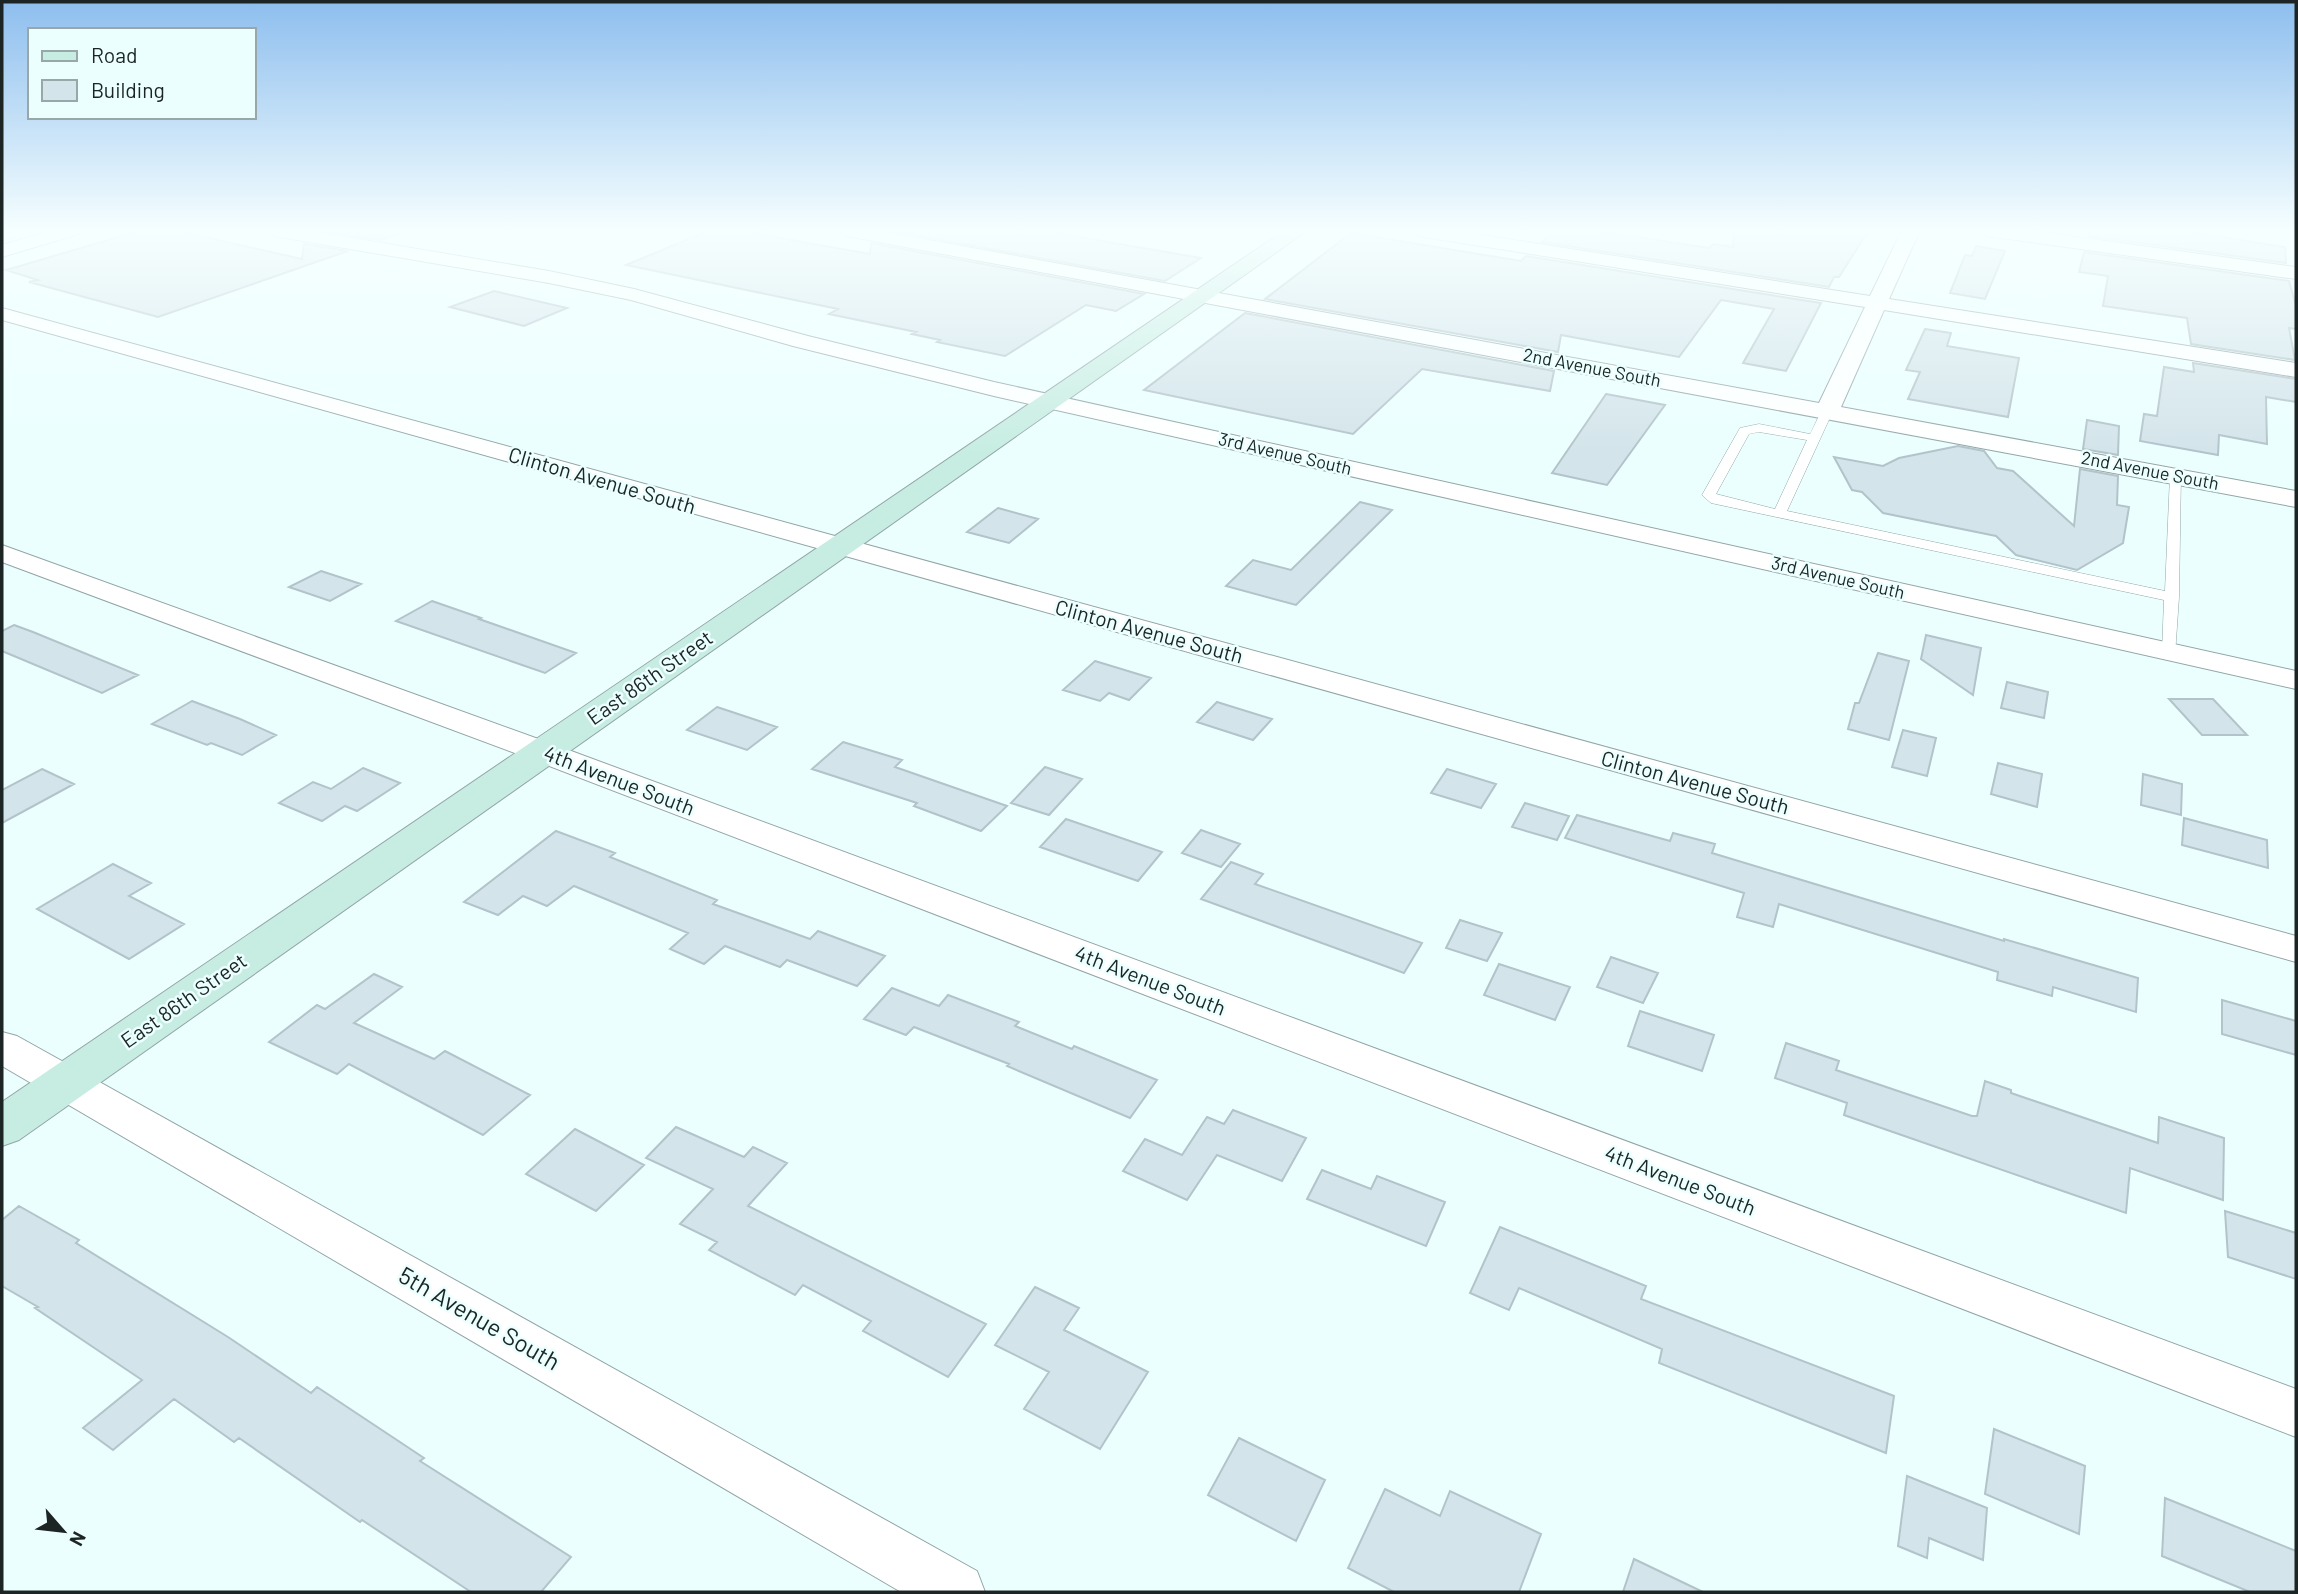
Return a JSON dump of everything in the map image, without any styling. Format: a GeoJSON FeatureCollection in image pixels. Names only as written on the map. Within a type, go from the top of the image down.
{"type":"FeatureCollection","features":[{"type":"Feature","properties":{"kind":"street","name":"3rd Avenue South"},"geometry":{"type":"LineString","coordinates":[[669,304],[893,365],[1050,402],[2296,680]]}},
{"type":"Feature","properties":{"kind":"street","name":"East 86th Street"},"geometry":{"type":"LineString","coordinates":[[2,1126],[1190,304]]}},
{"type":"Feature","properties":{"kind":"street","name":"2nd Avenue South"},"geometry":{"type":"LineString","coordinates":[[1254,304],[2296,499]]}},
{"type":"Feature","properties":{"kind":"street"},"geometry":{"type":"LineString","coordinates":[[1827,411],[1876,304]]}},
{"type":"Feature","properties":{"kind":"street"},"geometry":{"type":"LineString","coordinates":[[1886,304],[2296,370]]}},
{"type":"Feature","properties":{"kind":"street","name":"Clinton Avenue South"},"geometry":{"type":"LineString","coordinates":[[2,314],[2296,949]]}},
{"type":"Feature","properties":{"kind":"street","name":"4th Avenue South"},"geometry":{"type":"LineString","coordinates":[[2,552],[543,752],[2296,1413]]}},
{"type":"Feature","properties":{"kind":"street","name":"5th Avenue South"},"geometry":{"type":"LineString","coordinates":[[2,1046],[956,1592]]}},
{"type":"Feature","properties":{"kind":"lane"},"geometry":{"type":"LineString","coordinates":[[1779,514],[1827,411]]}},
{"type":"Feature","properties":{"kind":"lane"},"geometry":{"type":"LineString","coordinates":[[1814,439],[1759,428],[1744,430],[1709,495],[1716,500],[1779,514],[2172,597]]}},
{"type":"Feature","properties":{"kind":"lane"},"geometry":{"type":"LineString","coordinates":[[2170,652],[2176,476]]}},
{"type":"Feature","properties":{"kind":"building"},"geometry":{"type":"Polygon","coordinates":[[[112,304],[194,304],[158,317],[112,304]]]}},
{"type":"Feature","properties":{"kind":"building"},"geometry":{"type":"Polygon","coordinates":[[[457,304],[551,304],[567,308],[524,326],[450,307],[457,304]]]}},
{"type":"Feature","properties":{"kind":"building"},"geometry":{"type":"Polygon","coordinates":[[[816,304],[1127,304],[1116,311],[1086,305],[1005,356],[912,334],[916,332],[829,314],[838,309],[816,304]]]}},
{"type":"Feature","properties":{"kind":"building"},"geometry":{"type":"Polygon","coordinates":[[[1295,304],[1718,304],[1679,357],[1561,335],[1558,352],[1295,304]]]}},
{"type":"Feature","properties":{"kind":"building"},"geometry":{"type":"Polygon","coordinates":[[[1747,304],[1820,304],[1786,371],[1743,363],[1774,309],[1747,304]]]}},
{"type":"Feature","properties":{"kind":"building"},"geometry":{"type":"Polygon","coordinates":[[[2296,304],[2296,329],[2289,328],[2295,360],[2191,344],[2187,318],[2103,306],[2296,304]]]}},
{"type":"Feature","properties":{"kind":"building"},"geometry":{"type":"Polygon","coordinates":[[[1245,313],[1554,371],[1550,391],[1422,369],[1353,434],[1144,390],[1245,313]]]}},
{"type":"Feature","properties":{"kind":"building"},"geometry":{"type":"Polygon","coordinates":[[[1925,329],[1951,333],[1947,346],[2019,358],[2008,417],[1908,399],[1920,372],[1906,370],[1925,329]]]}},
{"type":"Feature","properties":{"kind":"building"},"geometry":{"type":"Polygon","coordinates":[[[2193,363],[2296,379],[2296,402],[2266,397],[2267,444],[2219,435],[2218,455],[2140,441],[2144,414],[2157,416],[2164,367],[2194,372],[2193,363]]]}},
{"type":"Feature","properties":{"kind":"building"},"geometry":{"type":"Polygon","coordinates":[[[1606,394],[1665,405],[1607,485],[1552,473],[1606,394]]]}},
{"type":"Feature","properties":{"kind":"building"},"geometry":{"type":"Polygon","coordinates":[[[2087,420],[2119,426],[2118,455],[2083,449],[2087,420]]]}},
{"type":"Feature","properties":{"kind":"building"},"geometry":{"type":"Polygon","coordinates":[[[1958,446],[1984,451],[1997,468],[2013,471],[2074,526],[2080,469],[2118,476],[2117,505],[2129,507],[2123,543],[2077,570],[2016,555],[1996,536],[1883,513],[1862,492],[1852,490],[1834,457],[1883,466],[1899,458],[1958,446]]]}},
{"type":"Feature","properties":{"kind":"building"},"geometry":{"type":"Polygon","coordinates":[[[1360,502],[1392,510],[1296,605],[1226,586],[1253,560],[1291,570],[1360,502]]]}},
{"type":"Feature","properties":{"kind":"building"},"geometry":{"type":"Polygon","coordinates":[[[998,508],[1038,519],[1009,543],[967,532],[998,508]]]}},
{"type":"Feature","properties":{"kind":"building"},"geometry":{"type":"Polygon","coordinates":[[[321,571],[361,584],[330,601],[289,587],[321,571]]]}},
{"type":"Feature","properties":{"kind":"building"},"geometry":{"type":"Polygon","coordinates":[[[432,601],[576,653],[545,673],[396,621],[432,601]]]}},
{"type":"Feature","properties":{"kind":"building"},"geometry":{"type":"Polygon","coordinates":[[[14,625],[138,675],[102,693],[2,651],[2,631],[14,625]]]}},
{"type":"Feature","properties":{"kind":"building"},"geometry":{"type":"Polygon","coordinates":[[[1926,635],[1981,648],[1973,695],[1921,659],[1926,635]]]}},
{"type":"Feature","properties":{"kind":"building"},"geometry":{"type":"Polygon","coordinates":[[[1878,653],[1909,661],[1889,740],[1848,729],[1855,703],[1859,703],[1878,653]]]}},
{"type":"Feature","properties":{"kind":"building"},"geometry":{"type":"Polygon","coordinates":[[[1095,661],[1151,678],[1129,700],[1109,693],[1100,701],[1063,690],[1095,661]]]}},
{"type":"Feature","properties":{"kind":"building"},"geometry":{"type":"Polygon","coordinates":[[[2007,682],[2048,692],[2044,718],[2001,708],[2007,682]]]}},
{"type":"Feature","properties":{"kind":"building"},"geometry":{"type":"Polygon","coordinates":[[[2169,699],[2213,699],[2247,735],[2202,735],[2169,699]]]}},
{"type":"Feature","properties":{"kind":"building"},"geometry":{"type":"Polygon","coordinates":[[[192,701],[276,735],[242,755],[152,724],[192,701]]]}},
{"type":"Feature","properties":{"kind":"building"},"geometry":{"type":"Polygon","coordinates":[[[1217,702],[1272,719],[1253,740],[1197,722],[1217,702]]]}},
{"type":"Feature","properties":{"kind":"building"},"geometry":{"type":"Polygon","coordinates":[[[717,707],[777,727],[747,750],[687,730],[717,707]]]}},
{"type":"Feature","properties":{"kind":"building"},"geometry":{"type":"Polygon","coordinates":[[[1903,730],[1936,738],[1927,776],[1892,767],[1903,730]]]}},
{"type":"Feature","properties":{"kind":"building"},"geometry":{"type":"Polygon","coordinates":[[[843,742],[902,760],[895,767],[1007,806],[981,831],[914,806],[917,803],[812,769],[843,742]]]}},
{"type":"Feature","properties":{"kind":"building"},"geometry":{"type":"Polygon","coordinates":[[[1998,763],[2042,774],[2037,807],[1991,794],[1998,763]]]}},
{"type":"Feature","properties":{"kind":"building"},"geometry":{"type":"Polygon","coordinates":[[[1045,767],[1082,779],[1049,815],[1011,803],[1045,767]]]}},
{"type":"Feature","properties":{"kind":"building"},"geometry":{"type":"Polygon","coordinates":[[[363,768],[400,783],[357,811],[345,806],[322,821],[279,803],[313,782],[331,789],[363,768]]]}},
{"type":"Feature","properties":{"kind":"building"},"geometry":{"type":"Polygon","coordinates":[[[42,769],[74,784],[2,823],[2,790],[42,769]]]}},
{"type":"Feature","properties":{"kind":"building"},"geometry":{"type":"Polygon","coordinates":[[[1447,769],[1496,784],[1481,808],[1431,793],[1447,769]]]}},
{"type":"Feature","properties":{"kind":"building"},"geometry":{"type":"Polygon","coordinates":[[[2143,774],[2182,784],[2181,815],[2141,805],[2143,774]]]}},
{"type":"Feature","properties":{"kind":"building"},"geometry":{"type":"Polygon","coordinates":[[[1525,803],[1569,816],[1557,840],[1512,827],[1525,803]]]}},
{"type":"Feature","properties":{"kind":"building"},"geometry":{"type":"Polygon","coordinates":[[[1577,815],[1670,841],[1673,833],[1715,844],[1712,853],[2004,941],[2138,978],[2136,1012],[2053,987],[2052,996],[1997,980],[1998,972],[1779,904],[1773,927],[1737,917],[1744,893],[1565,838],[1577,815]]]}},
{"type":"Feature","properties":{"kind":"building"},"geometry":{"type":"Polygon","coordinates":[[[2184,818],[2267,840],[2268,868],[2182,845],[2184,818]]]}},
{"type":"Feature","properties":{"kind":"building"},"geometry":{"type":"Polygon","coordinates":[[[1066,819],[1162,852],[1138,881],[1040,847],[1066,819]]]}},
{"type":"Feature","properties":{"kind":"building"},"geometry":{"type":"Polygon","coordinates":[[[1201,830],[1240,844],[1221,867],[1182,853],[1201,830]]]}},
{"type":"Feature","properties":{"kind":"building"},"geometry":{"type":"Polygon","coordinates":[[[556,831],[615,853],[610,857],[717,900],[713,904],[810,939],[818,931],[885,956],[857,986],[787,960],[780,967],[725,946],[704,964],[670,949],[688,933],[574,886],[547,906],[523,896],[498,915],[464,902],[556,831]]]}},
{"type":"Feature","properties":{"kind":"building"},"geometry":{"type":"Polygon","coordinates":[[[1231,862],[1263,874],[1255,884],[1422,943],[1404,973],[1201,899],[1231,862]]]}},
{"type":"Feature","properties":{"kind":"building"},"geometry":{"type":"Polygon","coordinates":[[[113,864],[151,883],[129,896],[184,924],[129,959],[37,909],[113,864]]]}},
{"type":"Feature","properties":{"kind":"building"},"geometry":{"type":"Polygon","coordinates":[[[1460,920],[1502,933],[1487,961],[1446,948],[1460,920]]]}},
{"type":"Feature","properties":{"kind":"building"},"geometry":{"type":"Polygon","coordinates":[[[1611,957],[1658,973],[1643,1003],[1597,987],[1611,957]]]}},
{"type":"Feature","properties":{"kind":"building"},"geometry":{"type":"Polygon","coordinates":[[[1499,964],[1570,987],[1555,1020],[1484,995],[1499,964]]]}},
{"type":"Feature","properties":{"kind":"building"},"geometry":{"type":"Polygon","coordinates":[[[374,974],[402,987],[354,1023],[434,1059],[445,1051],[530,1095],[483,1135],[349,1064],[337,1074],[269,1042],[317,1005],[325,1009],[374,974]]]}},
{"type":"Feature","properties":{"kind":"building"},"geometry":{"type":"Polygon","coordinates":[[[892,988],[939,1006],[948,995],[1019,1022],[1015,1026],[1072,1049],[1074,1046],[1157,1080],[1130,1118],[1007,1066],[1009,1064],[914,1027],[906,1035],[864,1019],[892,988]]]}},
{"type":"Feature","properties":{"kind":"building"},"geometry":{"type":"Polygon","coordinates":[[[2222,1000],[2296,1021],[2296,1055],[2222,1034],[2222,1000]]]}},
{"type":"Feature","properties":{"kind":"building"},"geometry":{"type":"Polygon","coordinates":[[[1640,1011],[1714,1035],[1702,1071],[1628,1046],[1640,1011]]]}},
{"type":"Feature","properties":{"kind":"building"},"geometry":{"type":"Polygon","coordinates":[[[1786,1043],[1839,1061],[1836,1070],[1972,1116],[1977,1116],[1985,1081],[2011,1090],[2011,1093],[2158,1143],[2159,1117],[2224,1138],[2223,1200],[2130,1168],[2126,1213],[1844,1115],[1847,1103],[1775,1078],[1786,1043]]]}},
{"type":"Feature","properties":{"kind":"building"},"geometry":{"type":"Polygon","coordinates":[[[1233,1110],[1306,1138],[1282,1181],[1217,1155],[1187,1200],[1123,1171],[1145,1139],[1182,1155],[1207,1117],[1224,1124],[1233,1110]]]}},
{"type":"Feature","properties":{"kind":"building"},"geometry":{"type":"Polygon","coordinates":[[[676,1127],[744,1157],[753,1147],[787,1163],[748,1206],[986,1324],[948,1377],[863,1331],[871,1321],[803,1285],[795,1295],[709,1250],[717,1242],[680,1224],[713,1189],[646,1158],[676,1127]]]}},
{"type":"Feature","properties":{"kind":"building"},"geometry":{"type":"Polygon","coordinates":[[[575,1129],[644,1165],[596,1211],[526,1174],[575,1129]]]}},
{"type":"Feature","properties":{"kind":"building"},"geometry":{"type":"Polygon","coordinates":[[[1322,1170],[1371,1189],[1377,1176],[1445,1202],[1426,1246],[1307,1199],[1322,1170]]]}},
{"type":"Feature","properties":{"kind":"building"},"geometry":{"type":"Polygon","coordinates":[[[19,1206],[79,1240],[76,1243],[228,1337],[311,1393],[317,1387],[424,1458],[420,1461],[571,1557],[541,1592],[471,1592],[362,1520],[360,1522],[239,1438],[234,1442],[174,1399],[113,1450],[83,1428],[142,1380],[35,1308],[38,1307],[2,1286],[2,1220],[19,1206]]]}},
{"type":"Feature","properties":{"kind":"building"},"geometry":{"type":"Polygon","coordinates":[[[2225,1211],[2296,1233],[2296,1279],[2228,1257],[2225,1211]]]}},
{"type":"Feature","properties":{"kind":"building"},"geometry":{"type":"Polygon","coordinates":[[[1500,1227],[1646,1286],[1641,1299],[1894,1396],[1886,1453],[1659,1363],[1662,1349],[1519,1288],[1509,1310],[1470,1293],[1500,1227]]]}},
{"type":"Feature","properties":{"kind":"building"},"geometry":{"type":"Polygon","coordinates":[[[1035,1287],[1079,1308],[1064,1330],[1148,1372],[1100,1449],[1024,1409],[1049,1372],[995,1345],[1035,1287]]]}},
{"type":"Feature","properties":{"kind":"building"},"geometry":{"type":"Polygon","coordinates":[[[1994,1429],[2085,1466],[2079,1534],[1985,1494],[1994,1429]]]}},
{"type":"Feature","properties":{"kind":"building"},"geometry":{"type":"Polygon","coordinates":[[[1239,1438],[1325,1480],[1296,1541],[1208,1495],[1239,1438]]]}},
{"type":"Feature","properties":{"kind":"building"},"geometry":{"type":"Polygon","coordinates":[[[1907,1476],[1987,1508],[1983,1560],[1929,1538],[1927,1558],[1898,1546],[1907,1476]]]}},
{"type":"Feature","properties":{"kind":"building"},"geometry":{"type":"Polygon","coordinates":[[[1385,1489],[1440,1516],[1450,1491],[1541,1534],[1519,1592],[1394,1592],[1348,1568],[1385,1489]]]}},
{"type":"Feature","properties":{"kind":"building"},"geometry":{"type":"Polygon","coordinates":[[[2165,1498],[2296,1551],[2296,1592],[2250,1592],[2162,1556],[2165,1498]]]}},
{"type":"Feature","properties":{"kind":"building"},"geometry":{"type":"Polygon","coordinates":[[[1634,1559],[1703,1592],[1623,1592],[1634,1559]]]}}]}
